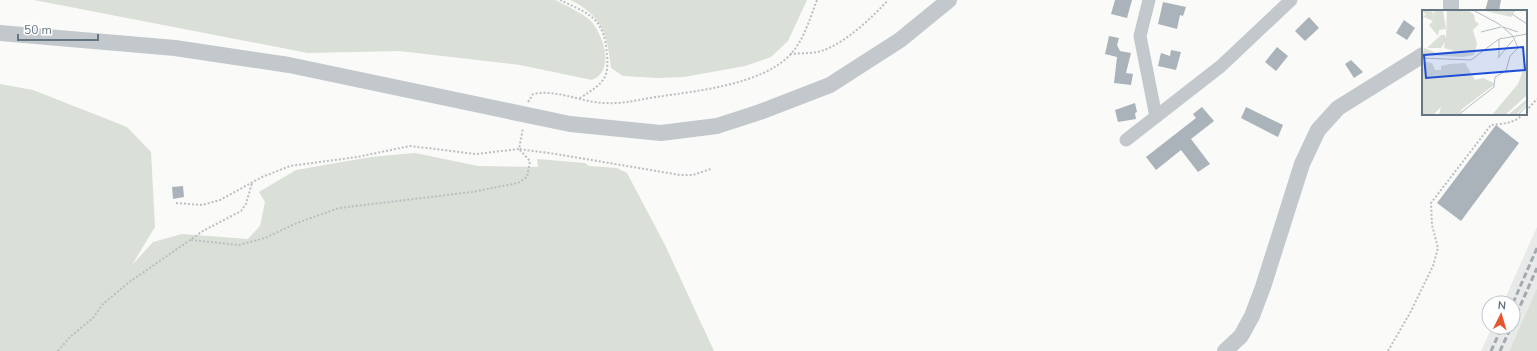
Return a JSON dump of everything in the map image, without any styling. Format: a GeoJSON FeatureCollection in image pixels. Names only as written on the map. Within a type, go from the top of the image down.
{"type":"FeatureCollection","features":[{"type":"Feature","properties":{"kind":"street"},"geometry":{"type":"LineString","coordinates":[[0,32],[175,48],[289,65],[570,124],[661,133],[717,126],[760,112],[830,85],[900,40],[949,0]]}},
{"type":"Feature","properties":{"kind":"street"},"geometry":{"type":"LineString","coordinates":[[1149,0],[1140,36],[1156,118]]}},
{"type":"Feature","properties":{"kind":"street"},"geometry":{"type":"LineString","coordinates":[[1126,140],[1221,66],[1291,0]]}},
{"type":"Feature","properties":{"kind":"street"},"geometry":{"type":"LineString","coordinates":[[1225,351],[1240,336],[1252,316],[1302,164],[1318,130],[1338,108],[1422,56]]}},
{"type":"Feature","properties":{"kind":"path"},"geometry":{"type":"LineString","coordinates":[[560,0],[588,14],[596,22],[605,40],[608,66],[606,76],[600,84],[580,98]]}},
{"type":"Feature","properties":{"kind":"path"},"geometry":{"type":"LineString","coordinates":[[519,149],[526,115],[526,104],[533,94],[546,91],[602,103],[627,104],[741,81],[760,74],[775,66],[790,54],[800,40],[817,0]]}},
{"type":"Feature","properties":{"kind":"path"},"geometry":{"type":"LineString","coordinates":[[790,54],[824,51],[868,21],[888,0]]}},
{"type":"Feature","properties":{"kind":"path"},"geometry":{"type":"LineString","coordinates":[[1527,110],[1537,99]]}},
{"type":"Feature","properties":{"kind":"path"},"geometry":{"type":"LineString","coordinates":[[1388,351],[1427,279],[1438,248],[1432,225],[1431,203],[1491,125],[1504,124],[1520,118],[1522,115]]}},
{"type":"Feature","properties":{"kind":"path"},"geometry":{"type":"LineString","coordinates":[[176,203],[202,205],[214,202],[252,182],[290,166],[357,157],[410,146],[476,154],[519,149],[680,175],[693,175],[711,169]]}},
{"type":"Feature","properties":{"kind":"path"},"geometry":{"type":"LineString","coordinates":[[191,240],[239,245],[265,238],[298,223],[339,208],[472,192],[518,183],[527,177],[530,161],[519,149]]}},
{"type":"Feature","properties":{"kind":"path"},"geometry":{"type":"LineString","coordinates":[[58,351],[70,337],[93,318],[103,304],[128,283],[203,231],[241,211],[246,204],[252,182]]}},
{"type":"Feature","properties":{"kind":"shaded area"},"geometry":{"type":"Polygon","coordinates":[[[34,0],[555,0],[580,13],[592,22],[603,45],[605,61],[603,69],[599,75],[592,80],[520,65],[399,51],[308,53],[34,0]]]}},
{"type":"Feature","properties":{"kind":"shaded area"},"geometry":{"type":"Polygon","coordinates":[[[570,0],[807,0],[788,41],[771,57],[745,66],[684,77],[658,78],[623,76],[611,68],[605,35],[601,27],[589,12],[570,0]]]}},
{"type":"Feature","properties":{"kind":"shaded area"},"geometry":{"type":"Polygon","coordinates":[[[0,84],[33,90],[127,127],[151,152],[155,227],[132,265],[153,242],[182,234],[248,239],[260,226],[265,202],[259,192],[296,170],[371,157],[415,153],[478,166],[538,167],[537,159],[585,163],[589,166],[617,168],[627,173],[665,245],[714,351],[0,351],[0,84]]]}},
{"type":"Feature","properties":{"kind":"shaded area"},"geometry":{"type":"Polygon","coordinates":[[[1537,227],[1537,288],[1521,324],[1521,295],[1507,295],[1537,227]]]}},
{"type":"Feature","properties":{"kind":"shaded area"},"geometry":{"type":"Polygon","coordinates":[[[1537,288],[1537,351],[1509,351],[1516,335],[1521,335],[1521,324],[1537,288]]]}},
{"type":"Feature","properties":{"kind":"shaded area"},"geometry":{"type":"Polygon","coordinates":[[[1488,335],[1516,335],[1509,351],[1481,351],[1488,335]]]}},
{"type":"Feature","properties":{"kind":"building"},"geometry":{"type":"Polygon","coordinates":[[[1115,0],[1132,0],[1127,18],[1111,14],[1115,0]]]}},
{"type":"Feature","properties":{"kind":"building"},"geometry":{"type":"Polygon","coordinates":[[[1488,0],[1501,0],[1499,10],[1485,10],[1488,0]]]}},
{"type":"Feature","properties":{"kind":"building"},"geometry":{"type":"Polygon","coordinates":[[[1163,2],[1186,7],[1183,16],[1180,15],[1177,29],[1158,24],[1163,2]]]}},
{"type":"Feature","properties":{"kind":"building"},"geometry":{"type":"Polygon","coordinates":[[[1309,17],[1319,28],[1305,41],[1295,31],[1309,17]]]}},
{"type":"Feature","properties":{"kind":"building"},"geometry":{"type":"Polygon","coordinates":[[[1404,20],[1415,28],[1407,40],[1396,33],[1404,20]]]}},
{"type":"Feature","properties":{"kind":"building"},"geometry":{"type":"Polygon","coordinates":[[[1109,36],[1119,38],[1117,45],[1120,51],[1131,53],[1126,73],[1133,74],[1131,85],[1114,83],[1117,57],[1105,54],[1109,36]]]}},
{"type":"Feature","properties":{"kind":"building"},"geometry":{"type":"Polygon","coordinates":[[[1277,47],[1288,56],[1276,71],[1265,62],[1277,47]]]}},
{"type":"Feature","properties":{"kind":"building"},"geometry":{"type":"Polygon","coordinates":[[[1171,50],[1181,52],[1176,70],[1158,66],[1161,53],[1170,56],[1171,50]]]}},
{"type":"Feature","properties":{"kind":"building"},"geometry":{"type":"Polygon","coordinates":[[[1351,60],[1363,72],[1354,78],[1345,64],[1351,60]]]}},
{"type":"Feature","properties":{"kind":"building"},"geometry":{"type":"Polygon","coordinates":[[[1135,103],[1137,112],[1135,113],[1136,119],[1118,122],[1115,110],[1135,103]]]}},
{"type":"Feature","properties":{"kind":"building"},"geometry":{"type":"Polygon","coordinates":[[[1202,107],[1214,121],[1191,139],[1210,164],[1198,172],[1181,150],[1156,170],[1146,157],[1196,118],[1193,114],[1202,107]]]}},
{"type":"Feature","properties":{"kind":"building"},"geometry":{"type":"Polygon","coordinates":[[[1246,107],[1283,125],[1278,137],[1241,118],[1246,107]]]}},
{"type":"Feature","properties":{"kind":"building"},"geometry":{"type":"Polygon","coordinates":[[[1496,125],[1519,143],[1461,221],[1437,203],[1496,125]]]}},
{"type":"Feature","properties":{"kind":"building"},"geometry":{"type":"Polygon","coordinates":[[[183,186],[184,197],[173,199],[172,187],[183,186]]]}},
{"type":"Feature","properties":{"kind":"railway"},"geometry":{"type":"LineString","coordinates":[[1516,295],[1537,248]]}},
{"type":"Feature","properties":{"kind":"railway"},"geometry":{"type":"LineString","coordinates":[[1521,304],[1537,268]]}},
{"type":"Feature","properties":{"kind":"railway"},"geometry":{"type":"LineString","coordinates":[[1491,351],[1498,335]]}},
{"type":"Feature","properties":{"kind":"railway"},"geometry":{"type":"LineString","coordinates":[[1500,351],[1507,335]]}}]}
